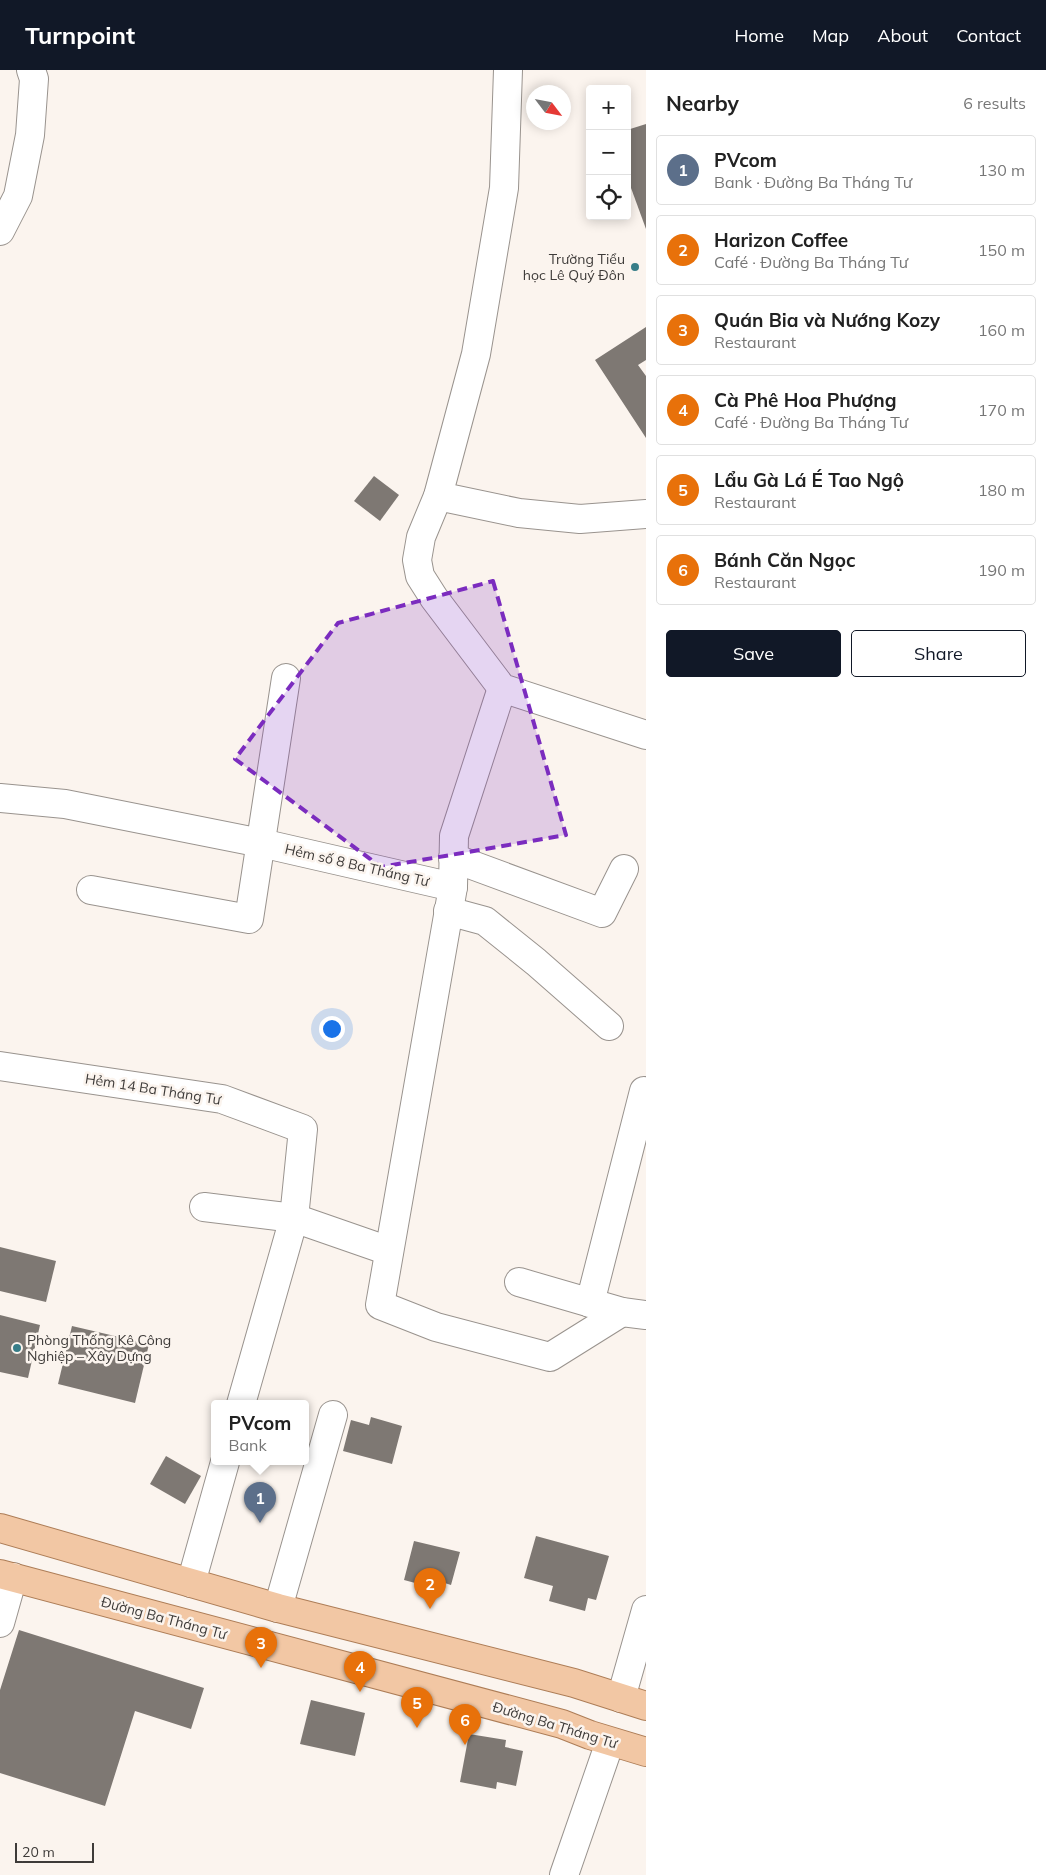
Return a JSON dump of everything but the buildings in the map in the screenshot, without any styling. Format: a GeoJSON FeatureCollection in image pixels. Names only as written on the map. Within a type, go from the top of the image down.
{"type":"FeatureCollection","features":[{"type":"Feature","properties":{"kind":"main road"},"geometry":{"type":"LineString","coordinates":[[0,1528],[278,1608],[574,1683],[634,1702]]}},
{"type":"Feature","properties":{"kind":"main road","name":"Đường Ba Tháng Tư"},"geometry":{"type":"LineString","coordinates":[[6,1576],[562,1724],[610,1742],[646,1752]]}},
{"type":"Feature","properties":{"kind":"main road"},"geometry":{"type":"LineString","coordinates":[[562,1724],[574,1683]]}},
{"type":"Feature","properties":{"kind":"street"},"geometry":{"type":"LineString","coordinates":[[0,231],[18,196],[30,126],[34,79],[32,70]]}},
{"type":"Feature","properties":{"kind":"street"},"geometry":{"type":"LineString","coordinates":[[508,70],[504,188],[476,354],[438,496],[421,538],[417,560],[420,576],[434,598],[502,688],[646,734]]}},
{"type":"Feature","properties":{"kind":"street"},"geometry":{"type":"LineString","coordinates":[[438,496],[519,513],[571,518],[646,514]]}},
{"type":"Feature","properties":{"kind":"street"},"geometry":{"type":"LineString","coordinates":[[91,890],[249,919],[286,678]]}},
{"type":"Feature","properties":{"kind":"street"},"geometry":{"type":"LineString","coordinates":[[502,688],[454,836],[450,899],[380,1305],[436,1327],[550,1357],[634,1313]]}},
{"type":"Feature","properties":{"kind":"street","name":"Hẻm số 8 Ba Tháng Tư"},"geometry":{"type":"LineString","coordinates":[[0,798],[65,804],[261,843],[450,899],[485,921],[536,962],[609,1026]]}},
{"type":"Feature","properties":{"kind":"street"},"geometry":{"type":"LineString","coordinates":[[453,858],[602,913],[624,868]]}},
{"type":"Feature","properties":{"kind":"street","name":"Hẻm 14 Ba Tháng Tư"},"geometry":{"type":"LineString","coordinates":[[0,1066],[222,1099],[302,1129],[294,1218]]}},
{"type":"Feature","properties":{"kind":"street"},"geometry":{"type":"LineString","coordinates":[[590,1303],[644,1091],[646,1092]]}},
{"type":"Feature","properties":{"kind":"street"},"geometry":{"type":"LineString","coordinates":[[204,1207],[294,1218],[389,1251]]}},
{"type":"Feature","properties":{"kind":"street"},"geometry":{"type":"LineString","coordinates":[[242,1400],[294,1218]]}},
{"type":"Feature","properties":{"kind":"street"},"geometry":{"type":"LineString","coordinates":[[518,1282],[590,1303],[634,1313]]}},
{"type":"Feature","properties":{"kind":"street"},"geometry":{"type":"LineString","coordinates":[[278,1608],[332,1415]]}},
{"type":"Feature","properties":{"kind":"street"},"geometry":{"type":"LineString","coordinates":[[190,1583],[224,1465]]}},
{"type":"Feature","properties":{"kind":"street"},"geometry":{"type":"LineString","coordinates":[[0,1622],[6,1576]]}},
{"type":"Feature","properties":{"kind":"street"},"geometry":{"type":"LineString","coordinates":[[634,1702],[646,1610]]}},
{"type":"Feature","properties":{"kind":"street"},"geometry":{"type":"LineString","coordinates":[[564,1875],[610,1742]]}},
{"type":"Feature","properties":{"kind":"highlighted area"},"geometry":{"type":"Polygon","coordinates":[[[493,581],[566,835],[381,867],[235,759],[338,623],[493,581]]]}},
{"type":"Feature","properties":{"kind":"place","name":"Trường Tiểu học Lê Quý Đôn"},"geometry":{"type":"Point","coordinates":[635,267]}},
{"type":"Feature","properties":{"kind":"place","name":"Phòng Thống Kê Công Nghiệp – Xây Dựng"},"geometry":{"type":"Point","coordinates":[17,1348]}},
{"type":"Feature","properties":{"kind":"place","name":"PVcom"},"geometry":{"type":"Point","coordinates":[260,1523]}},
{"type":"Feature","properties":{"kind":"place","name":"Harizon Coffee"},"geometry":{"type":"Point","coordinates":[430,1609]}},
{"type":"Feature","properties":{"kind":"place","name":"Quán Bia và Nướng Kozy"},"geometry":{"type":"Point","coordinates":[261,1668]}},
{"type":"Feature","properties":{"kind":"place","name":"Cà Phê Hoa Phượng"},"geometry":{"type":"Point","coordinates":[360,1692]}},
{"type":"Feature","properties":{"kind":"place","name":"Lẩu Gà Lá É Tao Ngộ"},"geometry":{"type":"Point","coordinates":[417,1728]}},
{"type":"Feature","properties":{"kind":"place","name":"Bánh Căn Ngọc"},"geometry":{"type":"Point","coordinates":[465,1745]}}]}
